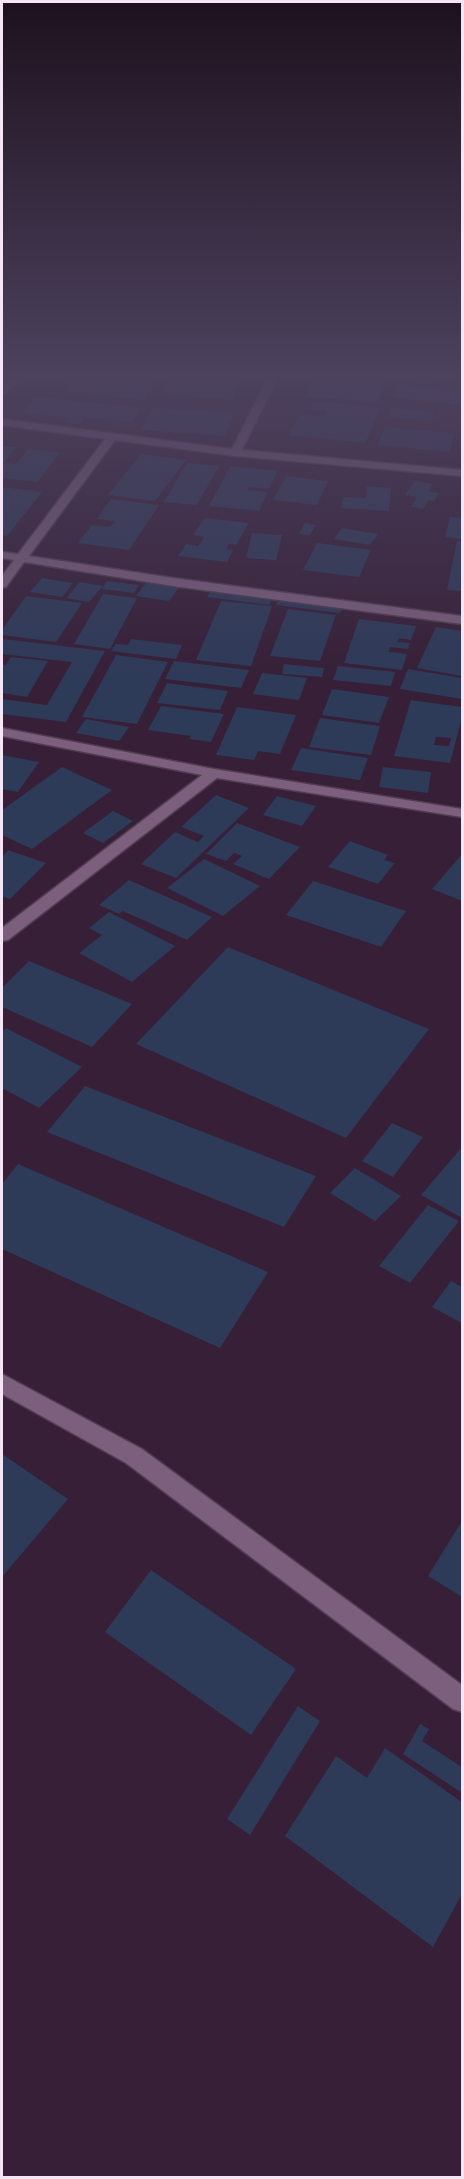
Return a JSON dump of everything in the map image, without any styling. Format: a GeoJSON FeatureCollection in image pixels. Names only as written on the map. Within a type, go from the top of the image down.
{"type":"FeatureCollection","features":[{"type":"Feature","properties":{"kind":"street"},"geometry":{"type":"LineString","coordinates":[[2,584],[79,481]]}},
{"type":"Feature","properties":{"kind":"street"},"geometry":{"type":"LineString","coordinates":[[2,555],[173,582],[462,620]]}},
{"type":"Feature","properties":{"kind":"street"},"geometry":{"type":"LineString","coordinates":[[2,732],[214,773],[462,813]]}},
{"type":"Feature","properties":{"kind":"street"},"geometry":{"type":"LineString","coordinates":[[2,936],[214,773]]}},
{"type":"Feature","properties":{"kind":"street"},"geometry":{"type":"LineString","coordinates":[[2,1383],[134,1456],[462,1700]]}},
{"type":"Feature","properties":{"kind":"building"},"geometry":{"type":"Polygon","coordinates":[[[120,481],[170,481],[155,501],[108,495],[120,481]]]}},
{"type":"Feature","properties":{"kind":"building"},"geometry":{"type":"Polygon","coordinates":[[[177,481],[211,481],[197,505],[164,502],[177,481]]]}},
{"type":"Feature","properties":{"kind":"building"},"geometry":{"type":"Polygon","coordinates":[[[222,481],[273,481],[269,489],[249,487],[247,490],[268,492],[259,511],[209,506],[222,481]]]}},
{"type":"Feature","properties":{"kind":"building"},"geometry":{"type":"Polygon","coordinates":[[[283,481],[328,481],[317,505],[273,500],[283,481]]]}},
{"type":"Feature","properties":{"kind":"building"},"geometry":{"type":"Polygon","coordinates":[[[414,481],[433,484],[428,491],[439,493],[434,501],[429,500],[423,509],[411,507],[417,497],[405,495],[414,481]]]}},
{"type":"Feature","properties":{"kind":"building"},"geometry":{"type":"Polygon","coordinates":[[[367,486],[391,488],[389,511],[341,508],[343,497],[366,498],[367,486]]]}},
{"type":"Feature","properties":{"kind":"building"},"geometry":{"type":"Polygon","coordinates":[[[2,487],[42,492],[7,536],[2,535],[2,487]]]}},
{"type":"Feature","properties":{"kind":"building"},"geometry":{"type":"Polygon","coordinates":[[[111,499],[159,505],[129,550],[78,543],[92,525],[110,527],[115,521],[97,519],[111,499]]]}},
{"type":"Feature","properties":{"kind":"building"},"geometry":{"type":"Polygon","coordinates":[[[450,517],[462,518],[462,539],[445,537],[450,517]]]}},
{"type":"Feature","properties":{"kind":"building"},"geometry":{"type":"Polygon","coordinates":[[[205,518],[249,523],[236,545],[229,544],[226,549],[233,550],[227,562],[178,556],[186,544],[198,546],[204,537],[193,535],[205,518]]]}},
{"type":"Feature","properties":{"kind":"building"},"geometry":{"type":"Polygon","coordinates":[[[305,523],[316,525],[310,535],[299,534],[305,523]]]}},
{"type":"Feature","properties":{"kind":"building"},"geometry":{"type":"Polygon","coordinates":[[[342,528],[378,534],[370,545],[334,539],[342,528]]]}},
{"type":"Feature","properties":{"kind":"building"},"geometry":{"type":"Polygon","coordinates":[[[252,533],[282,535],[276,560],[246,558],[252,533]]]}},
{"type":"Feature","properties":{"kind":"building"},"geometry":{"type":"Polygon","coordinates":[[[457,541],[462,542],[462,591],[447,590],[457,541]]]}},
{"type":"Feature","properties":{"kind":"building"},"geometry":{"type":"Polygon","coordinates":[[[317,543],[371,550],[359,577],[303,570],[317,543]]]}},
{"type":"Feature","properties":{"kind":"building"},"geometry":{"type":"Polygon","coordinates":[[[42,578],[73,583],[62,597],[30,592],[42,578]]]}},
{"type":"Feature","properties":{"kind":"building"},"geometry":{"type":"Polygon","coordinates":[[[148,580],[181,585],[169,601],[136,596],[148,580]]]}},
{"type":"Feature","properties":{"kind":"building"},"geometry":{"type":"Polygon","coordinates":[[[107,581],[139,585],[134,593],[102,589],[107,581]]]}},
{"type":"Feature","properties":{"kind":"building"},"geometry":{"type":"Polygon","coordinates":[[[80,582],[103,586],[89,602],[66,598],[80,582]]]}},
{"type":"Feature","properties":{"kind":"building"},"geometry":{"type":"Polygon","coordinates":[[[212,589],[273,597],[269,605],[207,597],[212,589]]]}},
{"type":"Feature","properties":{"kind":"building"},"geometry":{"type":"Polygon","coordinates":[[[103,594],[137,598],[110,649],[74,644],[103,594]]]}},
{"type":"Feature","properties":{"kind":"building"},"geometry":{"type":"Polygon","coordinates":[[[26,596],[82,603],[56,642],[2,635],[2,630],[26,596]]]}},
{"type":"Feature","properties":{"kind":"building"},"geometry":{"type":"Polygon","coordinates":[[[280,597],[343,605],[340,613],[276,605],[280,597]]]}},
{"type":"Feature","properties":{"kind":"building"},"geometry":{"type":"Polygon","coordinates":[[[221,601],[272,606],[251,666],[196,660],[221,601]]]}},
{"type":"Feature","properties":{"kind":"building"},"geometry":{"type":"Polygon","coordinates":[[[288,609],[336,615],[320,661],[270,656],[288,609]]]}},
{"type":"Feature","properties":{"kind":"building"},"geometry":{"type":"Polygon","coordinates":[[[359,619],[416,626],[411,640],[399,638],[397,642],[410,643],[408,649],[390,647],[389,652],[407,654],[402,670],[344,663],[359,619]]]}},
{"type":"Feature","properties":{"kind":"building"},"geometry":{"type":"Polygon","coordinates":[[[436,627],[462,631],[462,676],[417,668],[436,627]]]}},
{"type":"Feature","properties":{"kind":"building"},"geometry":{"type":"Polygon","coordinates":[[[3,639],[105,651],[66,722],[2,714],[2,699],[47,705],[72,662],[2,654],[3,639]]]}},
{"type":"Feature","properties":{"kind":"building"},"geometry":{"type":"Polygon","coordinates":[[[131,639],[182,645],[176,659],[111,651],[116,644],[128,645],[131,639]]]}},
{"type":"Feature","properties":{"kind":"building"},"geometry":{"type":"Polygon","coordinates":[[[116,655],[168,662],[137,724],[82,717],[116,655]]]}},
{"type":"Feature","properties":{"kind":"building"},"geometry":{"type":"Polygon","coordinates":[[[11,657],[48,661],[27,697],[2,693],[2,664],[6,665],[11,657]]]}},
{"type":"Feature","properties":{"kind":"building"},"geometry":{"type":"Polygon","coordinates":[[[174,661],[249,670],[241,688],[165,679],[174,661]]]}},
{"type":"Feature","properties":{"kind":"building"},"geometry":{"type":"Polygon","coordinates":[[[284,664],[324,668],[322,677],[282,674],[284,664]]]}},
{"type":"Feature","properties":{"kind":"building"},"geometry":{"type":"Polygon","coordinates":[[[338,666],[395,672],[391,686],[333,680],[338,666]]]}},
{"type":"Feature","properties":{"kind":"building"},"geometry":{"type":"Polygon","coordinates":[[[408,669],[462,678],[462,699],[400,689],[408,669]]]}},
{"type":"Feature","properties":{"kind":"building"},"geometry":{"type":"Polygon","coordinates":[[[262,673],[307,678],[299,700],[253,694],[262,673]]]}},
{"type":"Feature","properties":{"kind":"building"},"geometry":{"type":"Polygon","coordinates":[[[167,683],[228,691],[220,710],[157,703],[167,683]]]}},
{"type":"Feature","properties":{"kind":"building"},"geometry":{"type":"Polygon","coordinates":[[[332,689],[389,697],[379,723],[322,715],[332,689]]]}},
{"type":"Feature","properties":{"kind":"building"},"geometry":{"type":"Polygon","coordinates":[[[411,700],[462,707],[462,717],[450,763],[394,756],[411,700]],[[436,737],[434,745],[449,746],[451,738],[436,737]]]}},
{"type":"Feature","properties":{"kind":"building"},"geometry":{"type":"Polygon","coordinates":[[[161,706],[224,714],[211,742],[189,739],[191,736],[148,730],[161,706]]]}},
{"type":"Feature","properties":{"kind":"building"},"geometry":{"type":"Polygon","coordinates":[[[237,707],[296,715],[280,754],[258,751],[254,760],[216,755],[237,707]]]}},
{"type":"Feature","properties":{"kind":"building"},"geometry":{"type":"Polygon","coordinates":[[[320,718],[380,726],[371,755],[309,747],[320,718]]]}},
{"type":"Feature","properties":{"kind":"building"},"geometry":{"type":"Polygon","coordinates":[[[86,719],[129,727],[119,741],[76,733],[86,719]]]}},
{"type":"Feature","properties":{"kind":"building"},"geometry":{"type":"Polygon","coordinates":[[[301,748],[368,758],[360,780],[291,770],[301,748]]]}},
{"type":"Feature","properties":{"kind":"building"},"geometry":{"type":"Polygon","coordinates":[[[2,755],[39,762],[18,792],[2,789],[2,755]]]}},
{"type":"Feature","properties":{"kind":"building"},"geometry":{"type":"Polygon","coordinates":[[[62,767],[112,790],[32,849],[2,835],[2,810],[62,767]]]}},
{"type":"Feature","properties":{"kind":"building"},"geometry":{"type":"Polygon","coordinates":[[[383,767],[431,772],[428,793],[379,787],[383,767]]]}},
{"type":"Feature","properties":{"kind":"building"},"geometry":{"type":"Polygon","coordinates":[[[216,795],[249,808],[176,878],[141,864],[175,832],[198,842],[204,836],[181,827],[216,795]]]}},
{"type":"Feature","properties":{"kind":"building"},"geometry":{"type":"Polygon","coordinates":[[[277,796],[316,806],[302,826],[263,815],[277,796]]]}},
{"type":"Feature","properties":{"kind":"building"},"geometry":{"type":"Polygon","coordinates":[[[113,811],[133,821],[103,843],[83,833],[113,811]]]}},
{"type":"Feature","properties":{"kind":"building"},"geometry":{"type":"Polygon","coordinates":[[[237,823],[300,847],[269,879],[233,864],[242,856],[234,853],[226,861],[206,854],[237,823]]]}},
{"type":"Feature","properties":{"kind":"building"},"geometry":{"type":"Polygon","coordinates":[[[350,841],[388,855],[384,860],[395,863],[378,884],[328,867],[350,841]]]}},
{"type":"Feature","properties":{"kind":"building"},"geometry":{"type":"Polygon","coordinates":[[[8,850],[46,863],[10,899],[2,896],[2,857],[8,850]]]}},
{"type":"Feature","properties":{"kind":"building"},"geometry":{"type":"Polygon","coordinates":[[[462,854],[462,901],[432,889],[462,854]]]}},
{"type":"Feature","properties":{"kind":"building"},"geometry":{"type":"Polygon","coordinates":[[[204,859],[260,886],[223,916],[167,888],[204,859]]]}},
{"type":"Feature","properties":{"kind":"building"},"geometry":{"type":"Polygon","coordinates":[[[129,880],[212,917],[187,940],[123,911],[119,914],[99,905],[129,880]]]}},
{"type":"Feature","properties":{"kind":"building"},"geometry":{"type":"Polygon","coordinates":[[[313,881],[406,911],[381,947],[286,915],[313,881]]]}},
{"type":"Feature","properties":{"kind":"building"},"geometry":{"type":"Polygon","coordinates":[[[109,912],[175,946],[132,982],[79,953],[102,935],[89,928],[109,912]]]}},
{"type":"Feature","properties":{"kind":"building"},"geometry":{"type":"Polygon","coordinates":[[[228,947],[429,1029],[346,1138],[136,1044],[228,947]]]}},
{"type":"Feature","properties":{"kind":"building"},"geometry":{"type":"Polygon","coordinates":[[[29,961],[132,1004],[92,1047],[2,1007],[2,988],[29,961]]]}},
{"type":"Feature","properties":{"kind":"building"},"geometry":{"type":"Polygon","coordinates":[[[6,1028],[82,1067],[39,1108],[2,1088],[2,1032],[6,1028]]]}},
{"type":"Feature","properties":{"kind":"building"},"geometry":{"type":"Polygon","coordinates":[[[85,1086],[316,1176],[284,1227],[47,1132],[85,1086]]]}},
{"type":"Feature","properties":{"kind":"building"},"geometry":{"type":"Polygon","coordinates":[[[392,1123],[423,1137],[393,1177],[362,1161],[392,1123]]]}},
{"type":"Feature","properties":{"kind":"building"},"geometry":{"type":"Polygon","coordinates":[[[462,1147],[462,1218],[421,1195],[462,1147]]]}},
{"type":"Feature","properties":{"kind":"building"},"geometry":{"type":"Polygon","coordinates":[[[18,1164],[268,1272],[220,1348],[2,1249],[2,1184],[18,1164]]]}},
{"type":"Feature","properties":{"kind":"building"},"geometry":{"type":"Polygon","coordinates":[[[355,1168],[401,1196],[375,1221],[330,1193],[355,1168]]]}},
{"type":"Feature","properties":{"kind":"building"},"geometry":{"type":"Polygon","coordinates":[[[428,1205],[459,1221],[410,1283],[379,1266],[428,1205]]]}},
{"type":"Feature","properties":{"kind":"building"},"geometry":{"type":"Polygon","coordinates":[[[451,1281],[462,1287],[462,1323],[432,1307],[451,1281]]]}},
{"type":"Feature","properties":{"kind":"building"},"geometry":{"type":"Polygon","coordinates":[[[2,1454],[68,1499],[2,1577],[2,1454]]]}},
{"type":"Feature","properties":{"kind":"building"},"geometry":{"type":"Polygon","coordinates":[[[462,1521],[462,1597],[428,1576],[462,1521]]]}},
{"type":"Feature","properties":{"kind":"building"},"geometry":{"type":"Polygon","coordinates":[[[151,1570],[296,1669],[251,1735],[105,1632],[151,1570]]]}},
{"type":"Feature","properties":{"kind":"building"},"geometry":{"type":"Polygon","coordinates":[[[298,1706],[320,1721],[250,1835],[227,1819],[298,1706]]]}},
{"type":"Feature","properties":{"kind":"building"},"geometry":{"type":"Polygon","coordinates":[[[420,1724],[429,1729],[422,1741],[462,1767],[462,1793],[403,1754],[420,1724]]]}},
{"type":"Feature","properties":{"kind":"building"},"geometry":{"type":"Polygon","coordinates":[[[385,1748],[462,1802],[462,1894],[433,1947],[285,1836],[336,1756],[367,1778],[385,1748]]]}}]}
